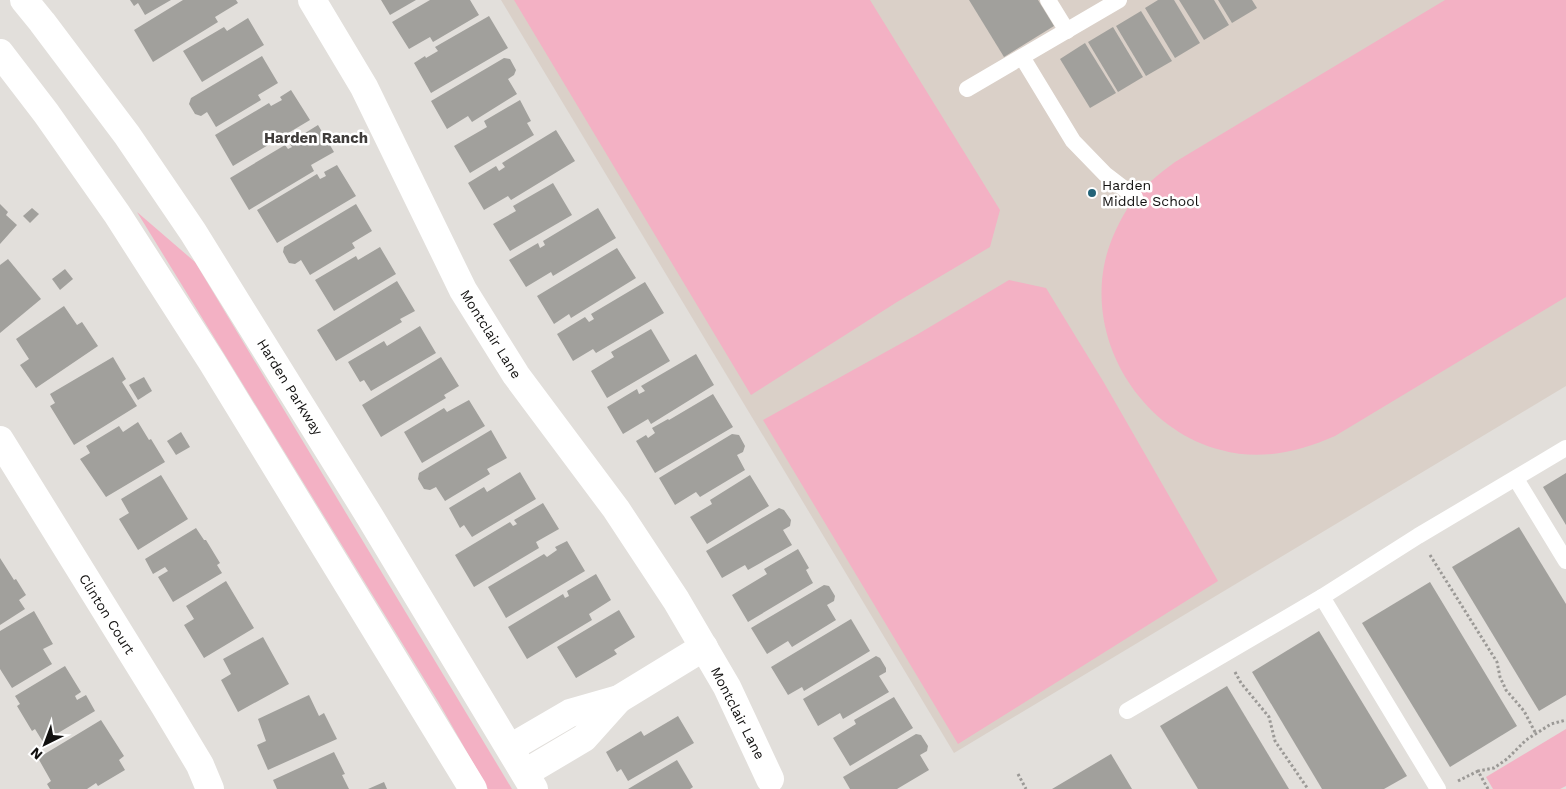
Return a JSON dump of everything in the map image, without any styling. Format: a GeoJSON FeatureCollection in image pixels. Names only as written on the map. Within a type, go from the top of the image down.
{"type":"FeatureCollection","features":[{"type":"Feature","properties":{"kind":"street","name":"Harden Parkway"},"geometry":{"type":"LineString","coordinates":[[24,0],[126,135],[193,232],[370,517],[529,781]]}},
{"type":"Feature","properties":{"kind":"street","name":"Montclair Lane"},"geometry":{"type":"LineString","coordinates":[[312,0],[364,87],[463,290],[516,375],[644,549],[727,688],[770,779]]}},
{"type":"Feature","properties":{"kind":"street"},"geometry":{"type":"LineString","coordinates":[[0,53],[46,113],[117,214],[212,362],[473,789]]}},
{"type":"Feature","properties":{"kind":"street","name":"Clinton Court"},"geometry":{"type":"LineString","coordinates":[[0,440],[164,705],[200,765],[210,789]]}},
{"type":"Feature","properties":{"kind":"street"},"geometry":{"type":"LineString","coordinates":[[529,781],[584,738],[620,699],[704,647]]}},
{"type":"Feature","properties":{"kind":"street"},"geometry":{"type":"LineString","coordinates":[[510,748],[570,713],[620,699]]}},
{"type":"Feature","properties":{"kind":"lane"},"geometry":{"type":"LineString","coordinates":[[1048,0],[1067,31]]}},
{"type":"Feature","properties":{"kind":"lane"},"geometry":{"type":"LineString","coordinates":[[967,89],[1119,0]]}},
{"type":"Feature","properties":{"kind":"lane"},"geometry":{"type":"LineString","coordinates":[[1022,57],[1073,141],[1104,174],[1135,197]]}},
{"type":"Feature","properties":{"kind":"lane"},"geometry":{"type":"LineString","coordinates":[[1127,711],[1322,597],[1418,536],[1566,448]]}},
{"type":"Feature","properties":{"kind":"lane"},"geometry":{"type":"LineString","coordinates":[[1516,479],[1566,561]]}},
{"type":"Feature","properties":{"kind":"lane"},"geometry":{"type":"LineString","coordinates":[[1322,597],[1438,789]]}},
{"type":"Feature","properties":{"kind":"path"},"geometry":{"type":"LineString","coordinates":[[1418,536],[1497,662],[1500,677],[1506,690],[1524,711],[1536,734]]}},
{"type":"Feature","properties":{"kind":"path"},"geometry":{"type":"LineString","coordinates":[[1226,653],[1241,683],[1269,717],[1276,741],[1308,789]]}},
{"type":"Feature","properties":{"kind":"path"},"geometry":{"type":"LineString","coordinates":[[1488,789],[1478,771],[1494,768],[1507,759],[1526,740],[1551,724],[1566,720]]}},
{"type":"Feature","properties":{"kind":"path"},"geometry":{"type":"LineString","coordinates":[[1018,774],[1026,789]]}},
{"type":"Feature","properties":{"kind":"shaded area","name":"Harden Middle School"},"geometry":{"type":"Polygon","coordinates":[[[501,0],[1566,0],[1566,386],[954,753],[501,0]]]}},
{"type":"Feature","properties":{"kind":"shaded area"},"geometry":{"type":"Polygon","coordinates":[[[514,0],[870,0],[1000,210],[990,247],[897,302],[751,395],[514,0]]]}},
{"type":"Feature","properties":{"kind":"shaded area"},"geometry":{"type":"Polygon","coordinates":[[[1445,0],[1566,0],[1566,297],[1335,436],[1321,442],[1279,453],[1250,455],[1221,450],[1193,440],[1168,424],[1146,404],[1128,381],[1114,354],[1105,326],[1102,296],[1104,266],[1111,241],[1122,217],[1141,191],[1175,162],[1445,0]]]}},
{"type":"Feature","properties":{"kind":"shaded area"},"geometry":{"type":"Polygon","coordinates":[[[137,212],[195,262],[512,789],[488,789],[439,703],[137,212]]]}},
{"type":"Feature","properties":{"kind":"shaded area"},"geometry":{"type":"Polygon","coordinates":[[[1009,280],[1046,288],[1103,381],[1218,581],[958,744],[763,420],[918,334],[1009,280]]]}},
{"type":"Feature","properties":{"kind":"shaded area"},"geometry":{"type":"Polygon","coordinates":[[[1566,729],[1566,786],[1560,789],[1493,789],[1486,777],[1566,729]]]}},
{"type":"Feature","properties":{"kind":"building"},"geometry":{"type":"Polygon","coordinates":[[[130,0],[171,0],[145,15],[138,3],[134,6],[130,0]]]}},
{"type":"Feature","properties":{"kind":"building"},"geometry":{"type":"Polygon","coordinates":[[[183,0],[236,0],[238,3],[215,17],[218,22],[153,62],[134,30],[183,0]]]}},
{"type":"Feature","properties":{"kind":"building"},"geometry":{"type":"Polygon","coordinates":[[[381,0],[416,0],[390,15],[381,0]]]}},
{"type":"Feature","properties":{"kind":"building"},"geometry":{"type":"Polygon","coordinates":[[[430,0],[470,0],[479,15],[433,42],[430,37],[409,49],[392,22],[430,0]]]}},
{"type":"Feature","properties":{"kind":"building"},"geometry":{"type":"Polygon","coordinates":[[[969,0],[1038,0],[1054,26],[1004,57],[969,0]]]}},
{"type":"Feature","properties":{"kind":"building"},"geometry":{"type":"Polygon","coordinates":[[[1158,0],[1174,0],[1200,43],[1175,58],[1145,8],[1158,0]]]}},
{"type":"Feature","properties":{"kind":"building"},"geometry":{"type":"Polygon","coordinates":[[[1179,0],[1214,0],[1229,25],[1204,40],[1179,0]]]}},
{"type":"Feature","properties":{"kind":"building"},"geometry":{"type":"Polygon","coordinates":[[[1218,0],[1252,0],[1257,8],[1232,23],[1218,0]]]}},
{"type":"Feature","properties":{"kind":"building"},"geometry":{"type":"Polygon","coordinates":[[[1141,11],[1172,61],[1146,76],[1116,26],[1141,11]]]}},
{"type":"Feature","properties":{"kind":"building"},"geometry":{"type":"Polygon","coordinates":[[[489,16],[508,48],[431,93],[414,63],[438,51],[435,47],[489,16]]]}},
{"type":"Feature","properties":{"kind":"building"},"geometry":{"type":"Polygon","coordinates":[[[248,18],[264,45],[202,82],[183,51],[224,27],[227,31],[248,18]]]}},
{"type":"Feature","properties":{"kind":"building"},"geometry":{"type":"Polygon","coordinates":[[[1113,27],[1143,77],[1118,92],[1088,42],[1113,27]]]}},
{"type":"Feature","properties":{"kind":"building"},"geometry":{"type":"Polygon","coordinates":[[[1085,43],[1116,93],[1090,108],[1060,59],[1085,43]]]}},
{"type":"Feature","properties":{"kind":"building"},"geometry":{"type":"Polygon","coordinates":[[[262,56],[278,83],[258,95],[261,100],[216,127],[207,112],[201,116],[195,114],[189,104],[191,98],[262,56]]]}},
{"type":"Feature","properties":{"kind":"building"},"geometry":{"type":"Polygon","coordinates":[[[504,58],[510,59],[516,70],[514,75],[508,79],[517,94],[472,122],[468,116],[447,129],[431,101],[504,58]]]}},
{"type":"Feature","properties":{"kind":"building"},"geometry":{"type":"Polygon","coordinates":[[[291,90],[310,120],[233,166],[215,135],[269,103],[271,106],[282,100],[280,97],[291,90]]]}},
{"type":"Feature","properties":{"kind":"building"},"geometry":{"type":"Polygon","coordinates":[[[520,100],[531,121],[527,123],[534,135],[470,173],[454,146],[487,127],[484,121],[520,100]]]}},
{"type":"Feature","properties":{"kind":"building"},"geometry":{"type":"Polygon","coordinates":[[[318,125],[334,152],[311,165],[314,171],[249,210],[230,178],[285,145],[288,149],[292,147],[289,143],[318,125]]]}},
{"type":"Feature","properties":{"kind":"building"},"geometry":{"type":"Polygon","coordinates":[[[556,130],[575,161],[511,200],[508,196],[484,210],[468,183],[496,166],[499,171],[505,167],[502,163],[556,130]]]}},
{"type":"Feature","properties":{"kind":"building"},"geometry":{"type":"Polygon","coordinates":[[[337,165],[356,196],[277,243],[257,210],[317,174],[320,179],[326,176],[324,172],[337,165]]]}},
{"type":"Feature","properties":{"kind":"building"},"geometry":{"type":"Polygon","coordinates":[[[553,183],[572,215],[510,251],[493,224],[516,211],[513,206],[553,183]]]}},
{"type":"Feature","properties":{"kind":"building"},"geometry":{"type":"Polygon","coordinates":[[[0,204],[8,212],[6,215],[17,225],[0,244],[0,204]]]}},
{"type":"Feature","properties":{"kind":"building"},"geometry":{"type":"Polygon","coordinates":[[[356,204],[372,231],[352,243],[355,248],[310,275],[301,260],[295,264],[289,263],[283,252],[284,247],[356,204]]]}},
{"type":"Feature","properties":{"kind":"building"},"geometry":{"type":"Polygon","coordinates":[[[32,208],[39,214],[30,223],[23,216],[32,208]]]}},
{"type":"Feature","properties":{"kind":"building"},"geometry":{"type":"Polygon","coordinates":[[[598,208],[616,238],[553,276],[551,272],[526,287],[509,260],[538,243],[540,248],[545,245],[543,241],[598,208]]]}},
{"type":"Feature","properties":{"kind":"building"},"geometry":{"type":"Polygon","coordinates":[[[380,247],[396,274],[334,311],[315,280],[356,256],[358,260],[380,247]]]}},
{"type":"Feature","properties":{"kind":"building"},"geometry":{"type":"Polygon","coordinates":[[[617,248],[636,278],[571,318],[569,314],[554,324],[537,296],[617,248]]]}},
{"type":"Feature","properties":{"kind":"building"},"geometry":{"type":"Polygon","coordinates":[[[8,259],[41,299],[0,333],[0,265],[8,259]]]}},
{"type":"Feature","properties":{"kind":"building"},"geometry":{"type":"Polygon","coordinates":[[[65,269],[73,279],[60,290],[52,279],[65,269]]]}},
{"type":"Feature","properties":{"kind":"building"},"geometry":{"type":"Polygon","coordinates":[[[397,281],[415,311],[400,319],[402,322],[336,361],[317,330],[397,281]]]}},
{"type":"Feature","properties":{"kind":"building"},"geometry":{"type":"Polygon","coordinates":[[[645,282],[664,313],[596,353],[593,349],[573,361],[557,334],[585,317],[589,322],[594,319],[591,314],[645,282]]]}},
{"type":"Feature","properties":{"kind":"building"},"geometry":{"type":"Polygon","coordinates":[[[64,306],[77,325],[82,322],[98,346],[36,388],[20,365],[29,359],[16,339],[64,306]]]}},
{"type":"Feature","properties":{"kind":"building"},"geometry":{"type":"Polygon","coordinates":[[[420,326],[436,353],[371,391],[364,380],[360,382],[348,362],[384,341],[387,346],[420,326]]]}},
{"type":"Feature","properties":{"kind":"building"},"geometry":{"type":"Polygon","coordinates":[[[651,329],[670,361],[607,398],[591,371],[614,357],[611,352],[651,329]]]}},
{"type":"Feature","properties":{"kind":"building"},"geometry":{"type":"Polygon","coordinates":[[[696,354],[714,385],[651,424],[648,419],[623,434],[607,407],[637,389],[639,394],[645,391],[641,386],[696,354]]]}},
{"type":"Feature","properties":{"kind":"building"},"geometry":{"type":"Polygon","coordinates":[[[113,357],[126,379],[122,382],[137,406],[74,445],[50,406],[55,403],[50,394],[113,357]]]}},
{"type":"Feature","properties":{"kind":"building"},"geometry":{"type":"Polygon","coordinates":[[[441,357],[459,386],[444,395],[446,398],[381,437],[362,405],[441,357]]]}},
{"type":"Feature","properties":{"kind":"building"},"geometry":{"type":"Polygon","coordinates":[[[144,377],[152,391],[138,400],[129,385],[144,377]]]}},
{"type":"Feature","properties":{"kind":"building"},"geometry":{"type":"Polygon","coordinates":[[[713,394],[733,427],[655,473],[636,441],[646,435],[648,438],[655,433],[652,428],[713,394]]]}},
{"type":"Feature","properties":{"kind":"building"},"geometry":{"type":"Polygon","coordinates":[[[469,400],[485,426],[422,463],[404,432],[444,408],[447,412],[469,400]]]}},
{"type":"Feature","properties":{"kind":"building"},"geometry":{"type":"Polygon","coordinates":[[[138,422],[165,462],[106,497],[80,459],[90,453],[86,446],[119,426],[123,432],[138,422]]]}},
{"type":"Feature","properties":{"kind":"building"},"geometry":{"type":"Polygon","coordinates":[[[491,430],[507,458],[487,469],[490,474],[445,501],[436,487],[430,490],[424,489],[418,479],[419,473],[491,430]]]}},
{"type":"Feature","properties":{"kind":"building"},"geometry":{"type":"Polygon","coordinates":[[[181,432],[190,447],[176,455],[167,441],[181,432]]]}},
{"type":"Feature","properties":{"kind":"building"},"geometry":{"type":"Polygon","coordinates":[[[732,434],[739,435],[745,446],[743,452],[737,455],[745,470],[700,497],[696,492],[675,505],[659,478],[732,434]]]}},
{"type":"Feature","properties":{"kind":"building"},"geometry":{"type":"Polygon","coordinates":[[[520,472],[536,499],[472,537],[464,525],[460,528],[449,508],[484,487],[487,492],[520,472]]]}},
{"type":"Feature","properties":{"kind":"building"},"geometry":{"type":"Polygon","coordinates":[[[1566,473],[1566,525],[1543,487],[1566,473]]]}},
{"type":"Feature","properties":{"kind":"building"},"geometry":{"type":"Polygon","coordinates":[[[161,475],[188,519],[138,550],[119,519],[129,513],[121,499],[161,475]]]}},
{"type":"Feature","properties":{"kind":"building"},"geometry":{"type":"Polygon","coordinates":[[[750,475],[769,506],[707,544],[690,517],[712,504],[710,500],[750,475]]]}},
{"type":"Feature","properties":{"kind":"building"},"geometry":{"type":"Polygon","coordinates":[[[543,503],[559,529],[536,542],[539,548],[474,587],[455,555],[510,522],[513,526],[517,524],[514,520],[543,503]]]}},
{"type":"Feature","properties":{"kind":"building"},"geometry":{"type":"Polygon","coordinates":[[[779,508],[784,510],[791,520],[790,526],[783,530],[792,545],[748,570],[745,565],[722,578],[706,551],[779,508]]]}},
{"type":"Feature","properties":{"kind":"building"},"geometry":{"type":"Polygon","coordinates":[[[1519,527],[1566,604],[1566,695],[1539,711],[1452,567],[1519,527]]]}},
{"type":"Feature","properties":{"kind":"building"},"geometry":{"type":"Polygon","coordinates":[[[196,528],[220,563],[217,565],[222,573],[173,602],[158,577],[168,571],[165,567],[153,574],[145,559],[196,528]]]}},
{"type":"Feature","properties":{"kind":"building"},"geometry":{"type":"Polygon","coordinates":[[[567,541],[585,571],[506,618],[488,587],[544,554],[547,557],[557,550],[555,547],[567,541]]]}},
{"type":"Feature","properties":{"kind":"building"},"geometry":{"type":"Polygon","coordinates":[[[798,549],[809,568],[806,570],[813,583],[748,622],[732,595],[767,574],[764,569],[798,549]]]}},
{"type":"Feature","properties":{"kind":"building"},"geometry":{"type":"Polygon","coordinates":[[[0,558],[26,595],[19,600],[25,609],[0,625],[0,558]]]}},
{"type":"Feature","properties":{"kind":"building"},"geometry":{"type":"Polygon","coordinates":[[[596,574],[611,600],[589,614],[592,620],[527,659],[508,627],[563,594],[565,598],[569,596],[567,591],[596,574]]]}},
{"type":"Feature","properties":{"kind":"building"},"geometry":{"type":"Polygon","coordinates":[[[226,581],[254,628],[204,658],[184,625],[194,619],[186,606],[226,581]]]}},
{"type":"Feature","properties":{"kind":"building"},"geometry":{"type":"Polygon","coordinates":[[[1430,582],[1517,726],[1450,767],[1362,623],[1430,582]]]}},
{"type":"Feature","properties":{"kind":"building"},"geometry":{"type":"Polygon","coordinates":[[[824,585],[829,586],[835,596],[834,601],[827,605],[836,620],[792,647],[788,641],[767,654],[751,628],[824,585]]]}},
{"type":"Feature","properties":{"kind":"building"},"geometry":{"type":"Polygon","coordinates":[[[619,610],[635,637],[614,650],[617,654],[576,678],[557,647],[619,610]]]}},
{"type":"Feature","properties":{"kind":"building"},"geometry":{"type":"Polygon","coordinates":[[[34,611],[53,644],[43,649],[52,664],[12,688],[0,669],[0,631],[34,611]]]}},
{"type":"Feature","properties":{"kind":"building"},"geometry":{"type":"Polygon","coordinates":[[[851,619],[870,651],[804,691],[802,687],[788,695],[771,667],[851,619]]]}},
{"type":"Feature","properties":{"kind":"building"},"geometry":{"type":"Polygon","coordinates":[[[1319,631],[1407,776],[1384,789],[1322,789],[1252,672],[1319,631]]]}},
{"type":"Feature","properties":{"kind":"building"},"geometry":{"type":"Polygon","coordinates":[[[263,637],[289,684],[238,712],[221,680],[231,674],[223,659],[263,637]]]}},
{"type":"Feature","properties":{"kind":"building"},"geometry":{"type":"Polygon","coordinates":[[[876,656],[880,658],[886,668],[886,672],[879,676],[889,692],[843,719],[840,713],[818,726],[803,699],[876,656]]]}},
{"type":"Feature","properties":{"kind":"building"},"geometry":{"type":"Polygon","coordinates":[[[65,666],[81,692],[75,696],[77,700],[86,695],[95,711],[43,742],[35,729],[32,731],[17,706],[20,704],[15,696],[65,666]]]}},
{"type":"Feature","properties":{"kind":"building"},"geometry":{"type":"Polygon","coordinates":[[[1227,686],[1289,789],[1198,789],[1160,726],[1227,686]]]}},
{"type":"Feature","properties":{"kind":"building"},"geometry":{"type":"Polygon","coordinates":[[[309,695],[319,716],[324,713],[337,739],[268,770],[257,745],[266,741],[258,719],[309,695]]]}},
{"type":"Feature","properties":{"kind":"building"},"geometry":{"type":"Polygon","coordinates":[[[894,697],[913,728],[850,766],[833,738],[856,724],[854,720],[894,697]]]}},
{"type":"Feature","properties":{"kind":"building"},"geometry":{"type":"Polygon","coordinates":[[[678,716],[694,743],[628,781],[621,769],[617,772],[606,752],[641,731],[644,736],[678,716]]]}},
{"type":"Feature","properties":{"kind":"building"},"geometry":{"type":"Polygon","coordinates":[[[101,720],[124,756],[119,760],[125,770],[98,786],[96,783],[87,789],[50,789],[47,784],[51,781],[38,758],[101,720]]]}},
{"type":"Feature","properties":{"kind":"building"},"geometry":{"type":"Polygon","coordinates":[[[916,734],[921,735],[928,746],[927,751],[920,755],[929,770],[897,789],[850,789],[843,777],[916,734]]]}},
{"type":"Feature","properties":{"kind":"building"},"geometry":{"type":"Polygon","coordinates":[[[334,752],[345,774],[342,775],[349,789],[277,789],[273,780],[334,752]]]}},
{"type":"Feature","properties":{"kind":"building"},"geometry":{"type":"Polygon","coordinates":[[[1111,754],[1132,789],[1052,789],[1111,754]]]}},
{"type":"Feature","properties":{"kind":"building"},"geometry":{"type":"Polygon","coordinates":[[[677,760],[693,787],[690,789],[628,789],[677,760]]]}},
{"type":"Feature","properties":{"kind":"building"},"geometry":{"type":"Polygon","coordinates":[[[384,782],[387,789],[368,789],[384,782]]]}},
{"type":"Feature","properties":{"kind":"place","name":"Harden Middle School"},"geometry":{"type":"Point","coordinates":[1092,193]}},
{"type":"Feature","properties":{"kind":"district","name":"Harden Ranch"},"geometry":{"type":"Point","coordinates":[316,138]}}]}
